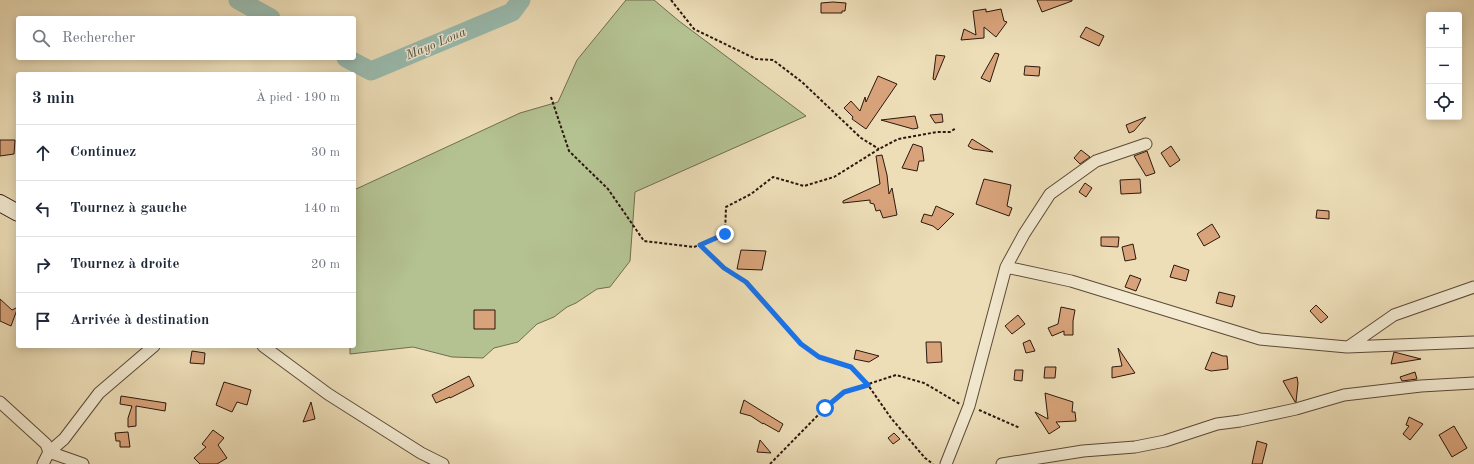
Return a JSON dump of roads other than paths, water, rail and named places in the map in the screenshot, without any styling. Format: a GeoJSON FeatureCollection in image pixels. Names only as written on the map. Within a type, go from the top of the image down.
{"type":"FeatureCollection","features":[{"type":"Feature","properties":{"kind":"main road"},"geometry":{"type":"LineString","coordinates":[[0,202],[16,211]]}},
{"type":"Feature","properties":{"kind":"street"},"geometry":{"type":"LineString","coordinates":[[946,464],[969,406],[1006,267],[1024,234],[1050,194],[1096,161],[1146,144]]}},
{"type":"Feature","properties":{"kind":"street"},"geometry":{"type":"LineString","coordinates":[[1006,267],[1072,281],[1260,339],[1347,347],[1474,342]]}},
{"type":"Feature","properties":{"kind":"street"},"geometry":{"type":"LineString","coordinates":[[1347,347],[1394,315],[1474,287]]}},
{"type":"Feature","properties":{"kind":"street"},"geometry":{"type":"LineString","coordinates":[[43,464],[49,452],[64,439],[100,393],[152,348]]}},
{"type":"Feature","properties":{"kind":"street"},"geometry":{"type":"LineString","coordinates":[[266,348],[328,394],[421,453],[443,464]]}},
{"type":"Feature","properties":{"kind":"street"},"geometry":{"type":"LineString","coordinates":[[1002,464],[1083,451],[1135,447],[1165,441],[1217,424],[1240,421],[1296,409],[1344,395],[1421,386],[1474,383]]}},
{"type":"Feature","properties":{"kind":"street"},"geometry":{"type":"LineString","coordinates":[[0,402],[46,444],[49,452]]}},
{"type":"Feature","properties":{"kind":"street"},"geometry":{"type":"LineString","coordinates":[[49,452],[83,464]]}},
{"type":"Feature","properties":{"kind":"waterway","name":"Mayo Loua"},"geometry":{"type":"LineString","coordinates":[[238,0],[267,16]]}},
{"type":"Feature","properties":{"kind":"waterway","name":"Mayo Loua"},"geometry":{"type":"LineString","coordinates":[[350,60],[371,71],[512,12],[521,0]]}}]}
